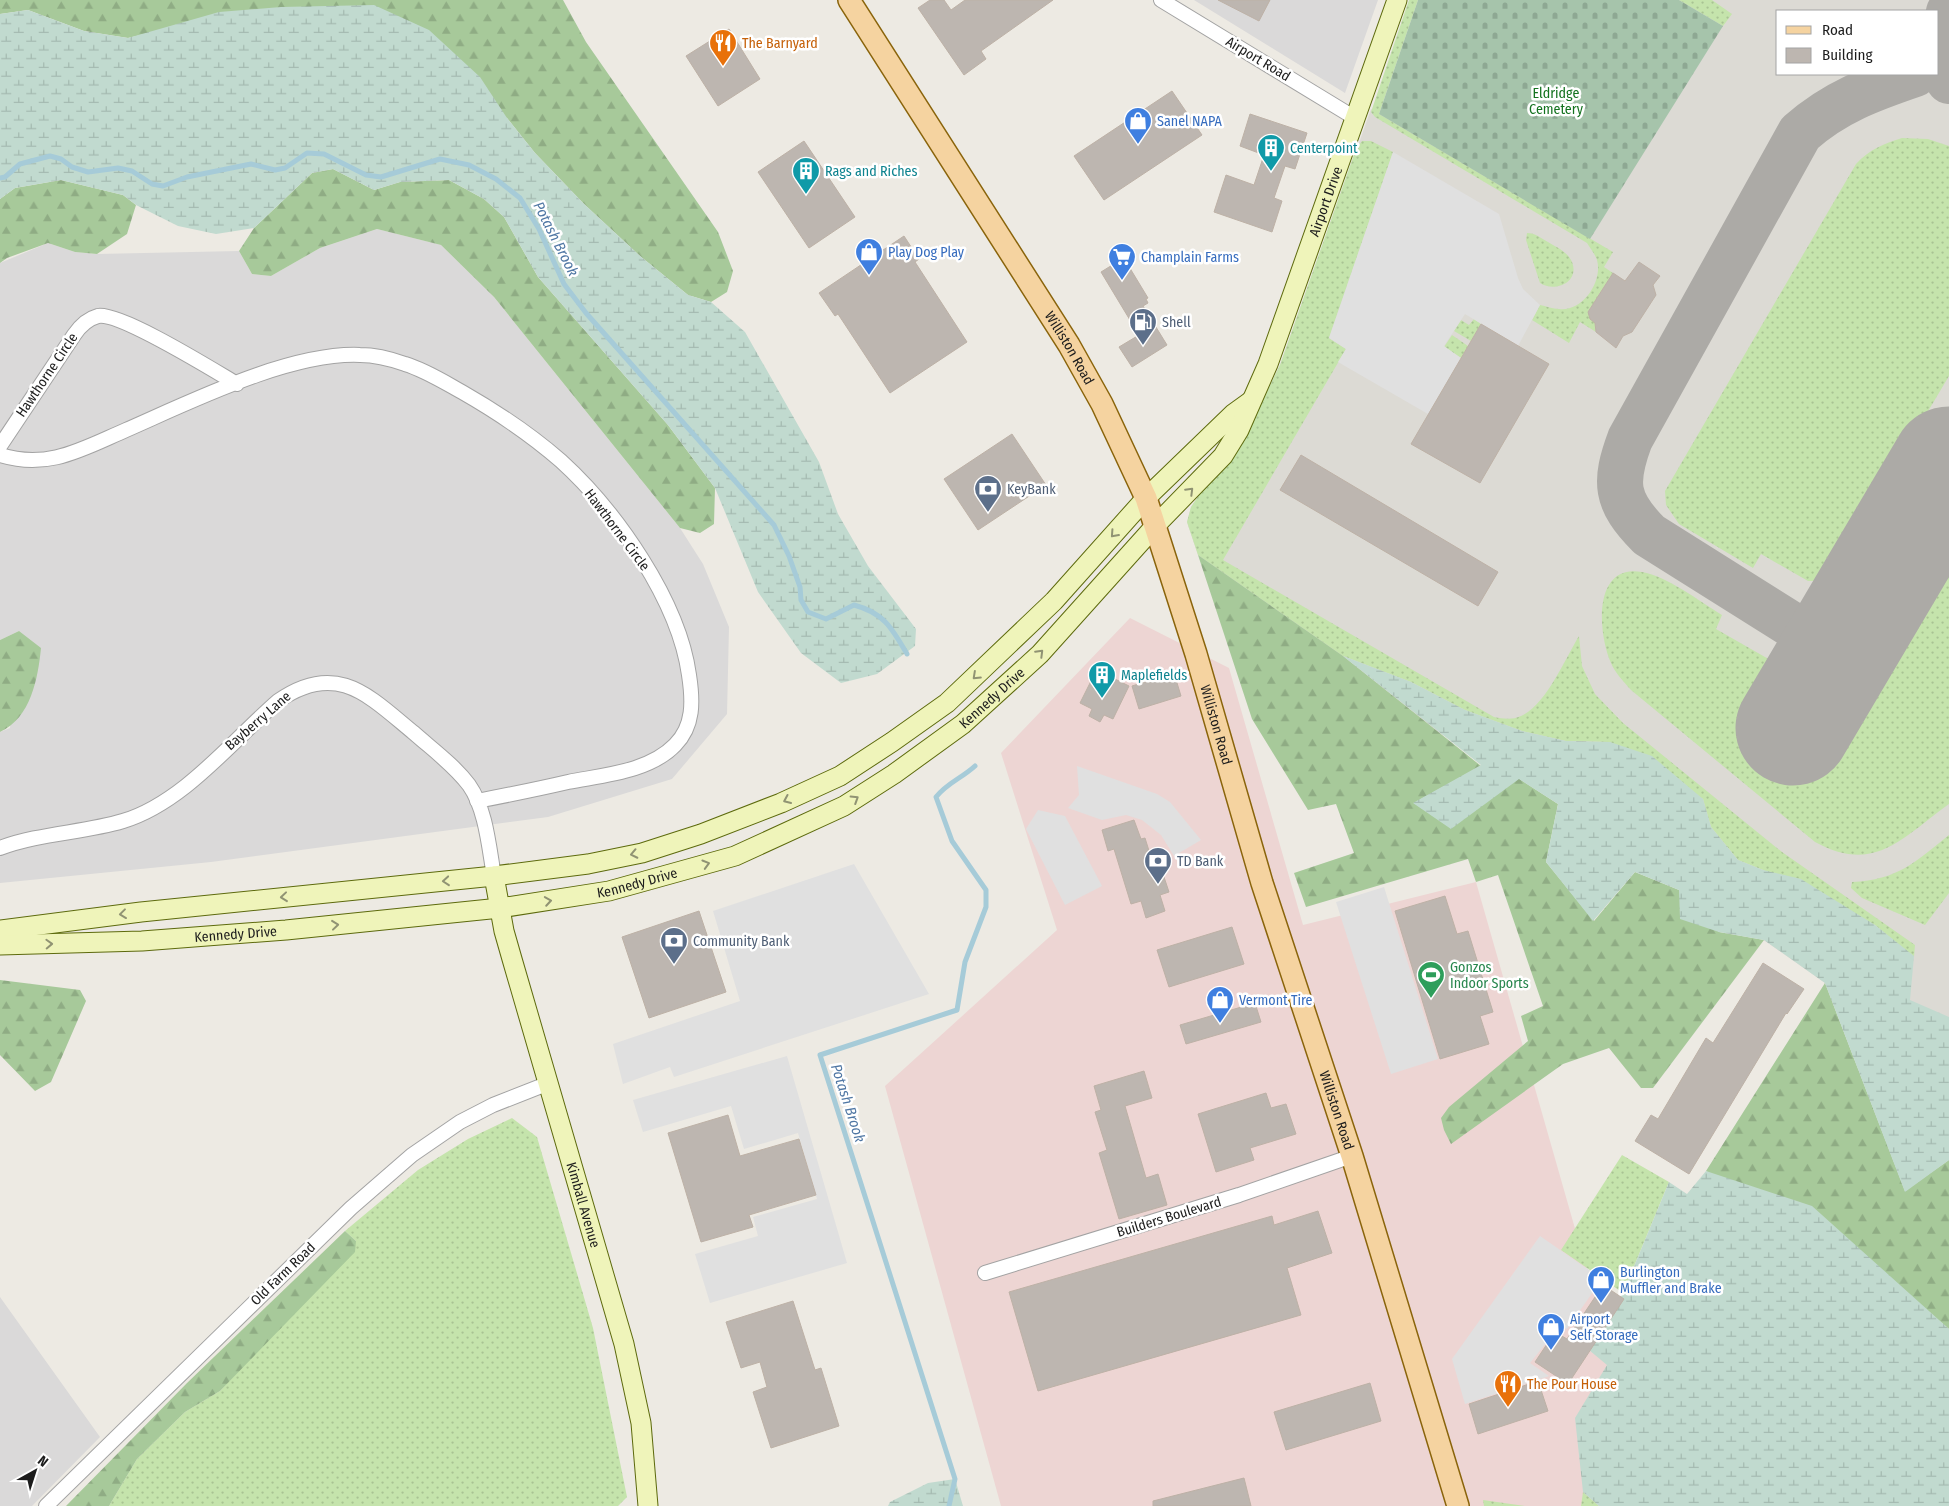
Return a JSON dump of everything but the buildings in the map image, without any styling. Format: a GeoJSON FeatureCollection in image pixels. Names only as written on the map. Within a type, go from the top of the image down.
{"type":"FeatureCollection","features":[{"type":"Feature","properties":{"kind":"main road","name":"Williston Road"},"geometry":{"type":"LineString","coordinates":[[849,0],[1069,345],[1102,404],[1146,498],[1196,654],[1262,883],[1352,1156],[1458,1506]]}},
{"type":"Feature","properties":{"kind":"main road","name":"Airport Drive"},"geometry":{"type":"LineString","coordinates":[[1156,526],[1223,456],[1239,430],[1274,347],[1397,0]]}},
{"type":"Feature","properties":{"kind":"main road"},"geometry":{"type":"LineString","coordinates":[[1146,498],[1233,414],[1252,400]]}},
{"type":"Feature","properties":{"kind":"main road","name":"Kennedy Drive"},"geometry":{"type":"LineString","coordinates":[[0,930],[141,912],[494,876],[588,864],[642,853],[701,834],[781,803],[840,776],[947,703],[1054,601],[1146,498]]}},
{"type":"Feature","properties":{"kind":"main road","name":"Kennedy Drive"},"geometry":{"type":"LineString","coordinates":[[0,945],[152,940],[286,930],[500,908],[609,891],[735,856],[844,806],[944,739],[1040,654],[1156,526]]}},
{"type":"Feature","properties":{"kind":"main road"},"geometry":{"type":"LineString","coordinates":[[1004,686],[1006,648]]}},
{"type":"Feature","properties":{"kind":"main road","name":"Kimball Avenue"},"geometry":{"type":"LineString","coordinates":[[494,876],[512,959],[631,1372],[642,1432],[648,1506]]}},
{"type":"Feature","properties":{"kind":"street","name":"Airport Road"},"geometry":{"type":"LineString","coordinates":[[1161,0],[1355,118]]}},
{"type":"Feature","properties":{"kind":"street","name":"Hawthorne Circle"},"geometry":{"type":"LineString","coordinates":[[0,446],[74,335],[89,319],[99,316],[122,321],[237,384]]}},
{"type":"Feature","properties":{"kind":"street","name":"Hawthorne Circle"},"geometry":{"type":"LineString","coordinates":[[0,455],[20,461],[35,462],[66,456],[200,397],[294,364],[336,356],[361,354],[386,358],[409,365],[501,414],[561,462],[603,506],[646,567],[672,617],[687,662],[692,704],[686,732],[678,742],[658,759],[631,769],[478,801]]}},
{"type":"Feature","properties":{"kind":"street","name":"Bayberry Lane"},"geometry":{"type":"LineString","coordinates":[[0,848],[48,834],[123,821],[156,806],[187,784],[278,701],[292,691],[309,685],[326,683],[357,689],[369,696],[447,762],[469,785],[478,801],[494,876]]}},
{"type":"Feature","properties":{"kind":"street","name":"Old Farm Road"},"geometry":{"type":"LineString","coordinates":[[46,1506],[351,1208],[412,1155],[460,1122],[493,1105],[549,1083]]}},
{"type":"Feature","properties":{"kind":"street","name":"Builders Boulevard"},"geometry":{"type":"LineString","coordinates":[[985,1273],[1230,1198],[1352,1156]]}},
{"type":"Feature","properties":{"kind":"shaded area"},"geometry":{"type":"Polygon","coordinates":[[[1194,0],[1378,0],[1345,93],[1194,0]]]}},
{"type":"Feature","properties":{"kind":"shaded area"},"geometry":{"type":"Polygon","coordinates":[[[1679,0],[1949,0],[1949,1317],[1887,1139],[1825,983],[1536,780],[1279,656],[1198,555],[1187,522],[1191,507],[1262,402],[1280,365],[1371,109],[1379,114],[1723,26],[1679,0]]]}},
{"type":"Feature","properties":{"kind":"shaded area"},"geometry":{"type":"Polygon","coordinates":[[[1393,152],[1499,214],[1518,278],[1523,289],[1540,305],[1518,346],[1465,314],[1444,346],[1461,358],[1428,414],[1338,362],[1346,349],[1329,338],[1393,152]]]}},
{"type":"Feature","properties":{"kind":"shaded area"},"geometry":{"type":"Polygon","coordinates":[[[377,229],[441,245],[494,297],[680,528],[703,564],[729,627],[727,714],[672,779],[548,817],[211,862],[0,883],[0,732],[10,728],[19,631],[0,640],[0,263],[48,243],[75,252],[97,254],[239,251],[252,274],[271,276],[320,248],[377,229]]]}},
{"type":"Feature","properties":{"kind":"shaded area"},"geometry":{"type":"Polygon","coordinates":[[[1130,618],[1229,668],[1303,925],[1476,882],[1604,1330],[1657,1506],[1001,1506],[885,1086],[1057,930],[1001,753],[1130,618]]]}},
{"type":"Feature","properties":{"kind":"shaded area"},"geometry":{"type":"Polygon","coordinates":[[[1077,766],[1157,794],[1170,802],[1201,840],[1174,856],[1161,835],[1142,820],[1126,815],[1102,820],[1068,808],[1079,795],[1077,766]]]}},
{"type":"Feature","properties":{"kind":"shaded area"},"geometry":{"type":"Polygon","coordinates":[[[1038,810],[1065,816],[1102,886],[1065,905],[1026,829],[1038,810]]]}},
{"type":"Feature","properties":{"kind":"shaded area"},"geometry":{"type":"Polygon","coordinates":[[[854,864],[929,994],[674,1077],[670,1067],[623,1084],[613,1044],[740,1001],[713,911],[854,864]]]}},
{"type":"Feature","properties":{"kind":"shaded area"},"geometry":{"type":"Polygon","coordinates":[[[1384,887],[1438,1059],[1391,1074],[1336,902],[1384,887]]]}},
{"type":"Feature","properties":{"kind":"shaded area"},"geometry":{"type":"Polygon","coordinates":[[[787,1056],[847,1263],[710,1303],[695,1254],[758,1236],[753,1217],[817,1199],[798,1133],[744,1149],[731,1106],[643,1132],[633,1100],[787,1056]]]}},
{"type":"Feature","properties":{"kind":"shaded area"},"geometry":{"type":"Polygon","coordinates":[[[1540,1236],[1602,1279],[1567,1329],[1558,1323],[1555,1332],[1530,1363],[1549,1376],[1465,1404],[1452,1359],[1540,1236]]]}},
{"type":"Feature","properties":{"kind":"shaded area"},"geometry":{"type":"Polygon","coordinates":[[[0,1297],[100,1437],[32,1506],[0,1506],[0,1297]]]}},
{"type":"Feature","properties":{"kind":"green space"},"geometry":{"type":"Polygon","coordinates":[[[0,0],[563,0],[586,42],[718,232],[733,271],[727,292],[711,302],[688,295],[640,256],[584,204],[535,153],[507,118],[174,27],[128,38],[84,31],[28,10],[0,14],[0,0]]]}},
{"type":"Feature","properties":{"kind":"green space"},"geometry":{"type":"Polygon","coordinates":[[[1409,0],[1418,0],[1379,114],[1613,252],[1604,267],[1613,273],[1588,312],[1595,323],[1596,332],[1580,322],[1569,343],[1532,320],[1540,305],[1557,309],[1568,309],[1576,306],[1589,294],[1594,286],[1598,268],[1597,260],[1587,243],[1375,117],[1371,112],[1409,0]]]}},
{"type":"Feature","properties":{"kind":"green space","name":"Eldridge Cemetery"},"geometry":{"type":"Polygon","coordinates":[[[1418,0],[1679,0],[1723,26],[1590,239],[1379,114],[1418,0]]]}},
{"type":"Feature","properties":{"kind":"green space"},"geometry":{"type":"Polygon","coordinates":[[[1679,0],[1712,0],[1732,14],[1723,26],[1679,0]]]}},
{"type":"Feature","properties":{"kind":"green space"},"geometry":{"type":"Polygon","coordinates":[[[374,5],[429,30],[480,77],[507,118],[535,153],[584,204],[640,256],[688,295],[711,302],[745,332],[819,462],[838,514],[868,566],[916,629],[915,646],[877,674],[841,683],[801,653],[758,592],[715,488],[668,425],[538,277],[504,217],[484,199],[449,180],[400,182],[374,190],[333,169],[312,173],[254,228],[216,234],[178,226],[136,205],[123,195],[61,180],[15,188],[0,199],[0,14],[28,10],[84,31],[128,38],[219,12],[281,7],[374,5]]]}},
{"type":"Feature","properties":{"kind":"green space"},"geometry":{"type":"Polygon","coordinates":[[[1902,138],[1928,139],[1949,146],[1949,376],[1833,571],[1817,581],[1808,581],[1761,554],[1753,568],[1679,524],[1666,505],[1665,491],[1856,164],[1866,154],[1889,142],[1902,138]]]}},
{"type":"Feature","properties":{"kind":"green space"},"geometry":{"type":"Polygon","coordinates":[[[1362,141],[1371,141],[1393,152],[1329,338],[1346,349],[1223,560],[1494,717],[1505,719],[1521,716],[1539,702],[1561,669],[1579,636],[1582,666],[1595,694],[1623,723],[1782,852],[1915,945],[1914,957],[1875,925],[1763,870],[1738,860],[1711,827],[1703,799],[1610,742],[1566,741],[1522,731],[1465,710],[1411,682],[1343,656],[1198,555],[1187,522],[1191,507],[1262,402],[1280,365],[1356,149],[1362,141]]]}},
{"type":"Feature","properties":{"kind":"green space"},"geometry":{"type":"Polygon","coordinates":[[[333,169],[374,190],[400,182],[449,180],[484,199],[504,217],[538,277],[668,425],[715,488],[714,524],[700,533],[680,528],[494,297],[441,245],[377,229],[320,248],[271,276],[252,274],[239,251],[254,228],[312,173],[333,169]]]}},
{"type":"Feature","properties":{"kind":"green space"},"geometry":{"type":"Polygon","coordinates":[[[61,180],[123,195],[136,205],[127,234],[97,254],[75,252],[48,243],[7,258],[0,263],[0,199],[15,188],[61,180]]]}},
{"type":"Feature","properties":{"kind":"green space"},"geometry":{"type":"Polygon","coordinates":[[[1527,233],[1538,236],[1568,255],[1574,269],[1565,284],[1552,287],[1540,283],[1526,240],[1527,233]]]}},
{"type":"Feature","properties":{"kind":"green space"},"geometry":{"type":"Polygon","coordinates":[[[1474,319],[1481,324],[1471,341],[1454,331],[1461,320],[1469,325],[1474,319]]]}},
{"type":"Feature","properties":{"kind":"green space"},"geometry":{"type":"Polygon","coordinates":[[[1452,335],[1468,346],[1461,358],[1444,347],[1452,335]]]}},
{"type":"Feature","properties":{"kind":"green space"},"geometry":{"type":"Polygon","coordinates":[[[1949,552],[1949,804],[1902,839],[1887,848],[1872,853],[1855,855],[1836,851],[1815,842],[1631,690],[1611,663],[1603,635],[1603,603],[1607,589],[1614,578],[1626,572],[1642,572],[1662,578],[1722,615],[1716,629],[1779,665],[1754,705],[1832,750],[1949,552]]]}},
{"type":"Feature","properties":{"kind":"green space"},"geometry":{"type":"Polygon","coordinates":[[[1198,555],[1343,656],[1481,766],[1414,803],[1451,828],[1518,778],[1558,804],[1546,862],[1594,921],[1635,872],[1679,890],[1719,932],[1764,940],[1653,1088],[1641,1088],[1609,1048],[1563,1064],[1451,1144],[1444,1130],[1441,1118],[1449,1107],[1528,1041],[1521,1016],[1543,1006],[1498,875],[1476,882],[1468,859],[1306,907],[1294,873],[1354,853],[1336,804],[1308,810],[1252,719],[1198,555]]]}},
{"type":"Feature","properties":{"kind":"green space"},"geometry":{"type":"Polygon","coordinates":[[[19,631],[41,648],[38,672],[26,707],[11,726],[0,732],[0,640],[19,631]]]}},
{"type":"Feature","properties":{"kind":"green space"},"geometry":{"type":"Polygon","coordinates":[[[1343,656],[1411,682],[1465,710],[1522,731],[1566,741],[1610,742],[1652,756],[1703,799],[1711,827],[1738,860],[1763,870],[1801,879],[1875,925],[1914,956],[1910,1000],[1949,1017],[1949,1160],[1905,1192],[1825,983],[1764,940],[1719,932],[1680,919],[1679,890],[1635,872],[1593,921],[1546,862],[1558,804],[1519,779],[1451,829],[1413,803],[1481,765],[1343,656]]]}},
{"type":"Feature","properties":{"kind":"green space"},"geometry":{"type":"Polygon","coordinates":[[[1949,835],[1949,893],[1925,925],[1862,898],[1851,888],[1852,882],[1882,878],[1905,868],[1949,835]]]}},
{"type":"Feature","properties":{"kind":"green space"},"geometry":{"type":"Polygon","coordinates":[[[0,980],[80,990],[86,1001],[51,1082],[35,1091],[0,1055],[0,980]]]}},
{"type":"Feature","properties":{"kind":"green space"},"geometry":{"type":"Polygon","coordinates":[[[1825,983],[1905,1191],[1949,1160],[1949,1329],[1904,1291],[1706,1171],[1825,983]]]}},
{"type":"Feature","properties":{"kind":"green space"},"geometry":{"type":"Polygon","coordinates":[[[512,1118],[537,1137],[593,1328],[627,1497],[618,1506],[109,1506],[137,1459],[185,1412],[220,1391],[356,1241],[345,1231],[418,1170],[468,1139],[512,1118]]]}},
{"type":"Feature","properties":{"kind":"green space"},"geometry":{"type":"Polygon","coordinates":[[[1622,1155],[1669,1182],[1623,1293],[1561,1250],[1622,1155]]]}},
{"type":"Feature","properties":{"kind":"green space"},"geometry":{"type":"Polygon","coordinates":[[[1706,1171],[1812,1206],[1949,1329],[1949,1506],[1599,1506],[1583,1492],[1575,1418],[1607,1365],[1589,1350],[1623,1293],[1669,1182],[1687,1194],[1706,1171]]]}},
{"type":"Feature","properties":{"kind":"green space"},"geometry":{"type":"Polygon","coordinates":[[[345,1231],[356,1241],[355,1252],[220,1391],[185,1412],[137,1459],[109,1506],[66,1506],[187,1383],[345,1231]]]}},
{"type":"Feature","properties":{"kind":"green space"},"geometry":{"type":"Polygon","coordinates":[[[955,1479],[963,1506],[888,1506],[890,1502],[928,1483],[955,1479]]]}},
{"type":"Feature","properties":{"kind":"green space"},"geometry":{"type":"Polygon","coordinates":[[[1583,1492],[1599,1506],[1581,1506],[1583,1492]]]}},
{"type":"Feature","properties":{"kind":"green space"},"geometry":{"type":"Polygon","coordinates":[[[1483,1500],[1525,1506],[1484,1506],[1483,1500]]]}},
{"type":"Feature","properties":{"kind":"waterway","name":"Potash Brook"},"geometry":{"type":"LineString","coordinates":[[0,178],[5,177],[20,164],[50,156],[61,159],[72,167],[88,172],[118,168],[132,171],[152,184],[163,186],[187,177],[251,164],[275,170],[285,168],[307,153],[324,154],[366,175],[381,177],[440,159],[469,165],[496,179],[520,198],[539,229],[564,284],[586,313],[774,525],[789,556],[800,587],[801,600],[808,612],[826,619],[854,605],[864,608],[880,617],[892,629],[907,654]]}},
{"type":"Feature","properties":{"kind":"waterway","name":"Potash Brook"},"geometry":{"type":"LineString","coordinates":[[949,1506],[955,1479],[820,1055],[957,1010],[965,962],[986,907],[986,890],[952,841],[936,797],[975,766]]}},
{"type":"Feature","properties":{"kind":"taxiway"},"geometry":{"type":"LineString","coordinates":[[1949,12],[1944,47],[1946,72],[1949,81]]}},
{"type":"Feature","properties":{"kind":"taxiway"},"geometry":{"type":"LineString","coordinates":[[1882,578],[1857,611],[1840,625],[1829,629],[1800,630],[1649,535],[1629,512],[1624,501],[1620,479],[1621,467],[1630,439],[1800,133],[1813,122],[1840,105],[1883,85],[1912,75]]}},
{"type":"Feature","properties":{"kind":"runway"},"geometry":{"type":"LineString","coordinates":[[1793,728],[1949,464]]}},
{"type":"Feature","properties":{"kind":"place","name":"The Barnyard"},"geometry":{"type":"Point","coordinates":[723,67]}},
{"type":"Feature","properties":{"kind":"place","name":"Sanel NAPA"},"geometry":{"type":"Point","coordinates":[1138,145]}},
{"type":"Feature","properties":{"kind":"place","name":"Centerpoint"},"geometry":{"type":"Point","coordinates":[1271,172]}},
{"type":"Feature","properties":{"kind":"place","name":"Rags and Riches"},"geometry":{"type":"Point","coordinates":[806,195]}},
{"type":"Feature","properties":{"kind":"place","name":"Play Dog Play"},"geometry":{"type":"Point","coordinates":[869,276]}},
{"type":"Feature","properties":{"kind":"place","name":"Champlain Farms"},"geometry":{"type":"Point","coordinates":[1122,281]}},
{"type":"Feature","properties":{"kind":"place","name":"Shell"},"geometry":{"type":"Point","coordinates":[1143,346]}},
{"type":"Feature","properties":{"kind":"place","name":"KeyBank"},"geometry":{"type":"Point","coordinates":[988,513]}},
{"type":"Feature","properties":{"kind":"place","name":"Maplefields"},"geometry":{"type":"Point","coordinates":[1102,699]}},
{"type":"Feature","properties":{"kind":"place","name":"TD Bank"},"geometry":{"type":"Point","coordinates":[1158,885]}},
{"type":"Feature","properties":{"kind":"place","name":"Community Bank"},"geometry":{"type":"Point","coordinates":[674,965]}},
{"type":"Feature","properties":{"kind":"place","name":"Gonzos Indoor Sports"},"geometry":{"type":"Point","coordinates":[1431,999]}},
{"type":"Feature","properties":{"kind":"place","name":"Vermont Tire"},"geometry":{"type":"Point","coordinates":[1220,1024]}},
{"type":"Feature","properties":{"kind":"place","name":"Burlington Muffler and Brake"},"geometry":{"type":"Point","coordinates":[1601,1304]}},
{"type":"Feature","properties":{"kind":"place","name":"Airport Self Storage"},"geometry":{"type":"Point","coordinates":[1551,1351]}},
{"type":"Feature","properties":{"kind":"place","name":"The Pour House"},"geometry":{"type":"Point","coordinates":[1508,1408]}}]}
